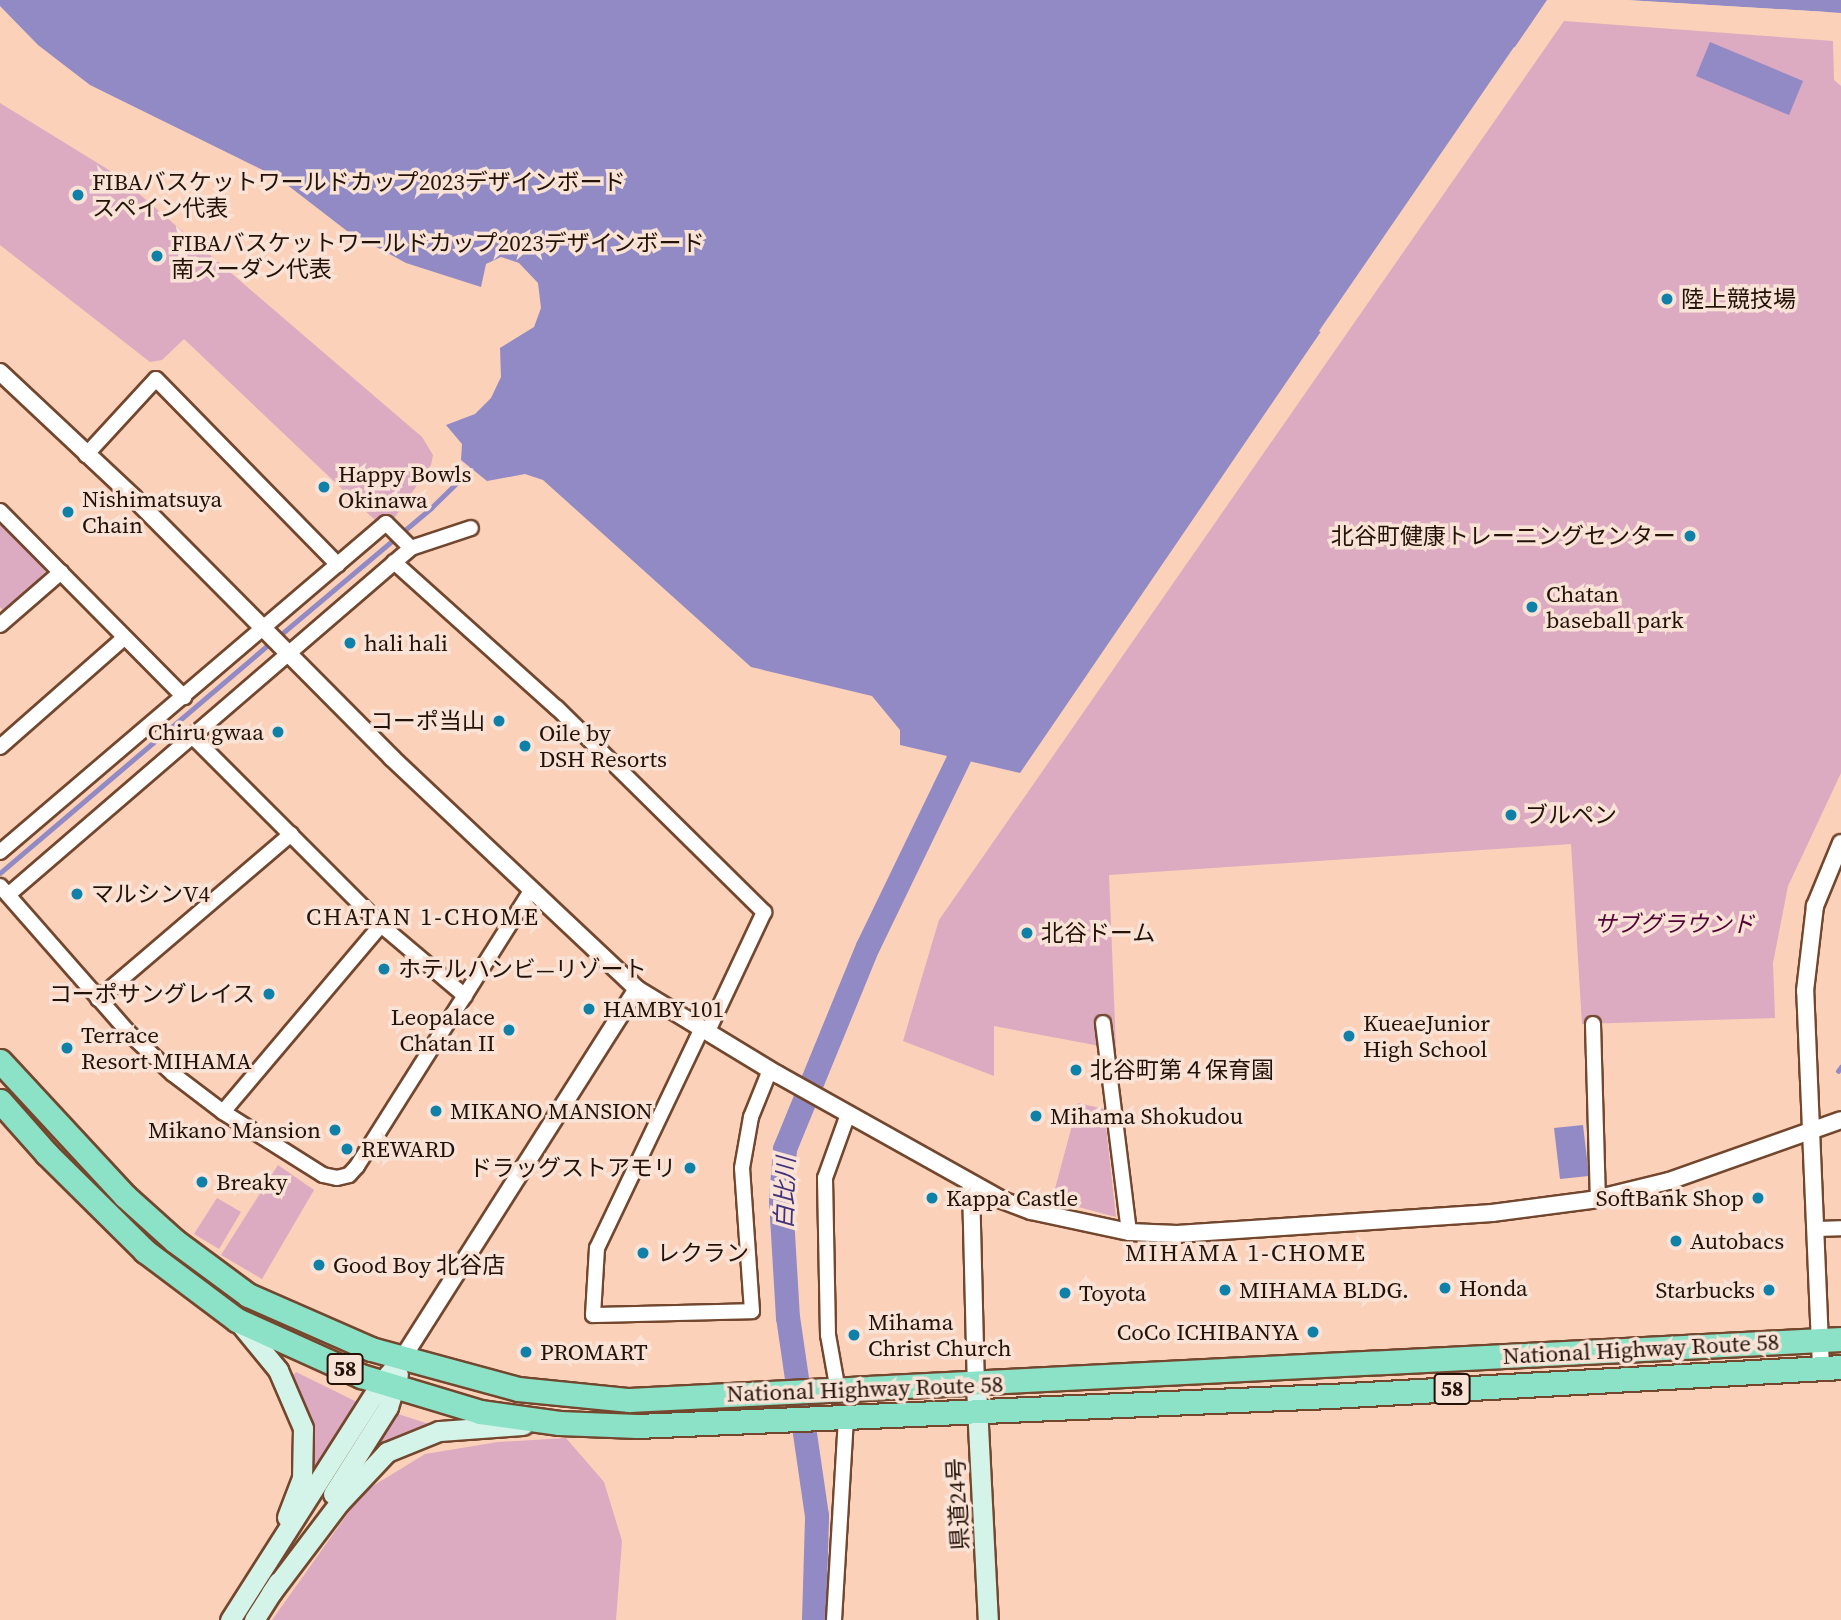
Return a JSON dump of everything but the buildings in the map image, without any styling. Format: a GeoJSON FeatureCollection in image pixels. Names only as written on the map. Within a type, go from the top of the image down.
{"type":"FeatureCollection","features":[{"type":"Feature","properties":{"kind":"highway","name":"National Highway Route 58"},"geometry":{"type":"LineString","coordinates":[[0,1061],[104,1175],[219,1275],[279,1311],[402,1359],[518,1389],[629,1400],[976,1386],[1830,1339]]}},
{"type":"Feature","properties":{"kind":"highway","name":"National Highway Route 58"},"geometry":{"type":"LineString","coordinates":[[0,1101],[47,1154],[145,1251],[237,1320],[388,1385],[480,1412],[559,1423],[637,1426],[1831,1367]]}},
{"type":"Feature","properties":{"kind":"main road"},"geometry":{"type":"LineString","coordinates":[[237,1320],[278,1370],[296,1405],[306,1445],[296,1498],[260,1575]]}},
{"type":"Feature","properties":{"kind":"main road"},"geometry":{"type":"LineString","coordinates":[[230,1620],[388,1385],[402,1359]]}},
{"type":"Feature","properties":{"kind":"main road"},"geometry":{"type":"LineString","coordinates":[[254,1620],[388,1407],[388,1385]]}},
{"type":"Feature","properties":{"kind":"main road","name":"県道24号"},"geometry":{"type":"LineString","coordinates":[[976,1386],[988,1620]]}},
{"type":"Feature","properties":{"kind":"main road"},"geometry":{"type":"LineString","coordinates":[[271,1593],[339,1503],[387,1451],[410,1440],[461,1428],[559,1423]]}},
{"type":"Feature","properties":{"kind":"street"},"geometry":{"type":"LineString","coordinates":[[0,372],[531,891],[637,989],[774,1072],[971,1185],[1031,1211],[1129,1232],[1177,1234],[1479,1214],[1598,1198],[1733,1161],[1841,1119]]}},
{"type":"Feature","properties":{"kind":"street"},"geometry":{"type":"LineString","coordinates":[[86,455],[156,379],[338,565]]}},
{"type":"Feature","properties":{"kind":"street"},"geometry":{"type":"LineString","coordinates":[[0,511],[184,697]]}},
{"type":"Feature","properties":{"kind":"street"},"geometry":{"type":"LineString","coordinates":[[0,852],[265,630],[386,523],[408,546]]}},
{"type":"Feature","properties":{"kind":"street"},"geometry":{"type":"LineString","coordinates":[[471,528],[408,546],[394,562],[286,651],[192,736],[3,890],[98,999],[173,1074],[223,1112],[323,1175],[349,1175],[531,891]]}},
{"type":"Feature","properties":{"kind":"street"},"geometry":{"type":"LineString","coordinates":[[394,562],[557,708],[764,912],[597,1248],[593,1315],[752,1311],[742,1168],[751,1117],[774,1072]]}},
{"type":"Feature","properties":{"kind":"street"},"geometry":{"type":"LineString","coordinates":[[0,625],[61,572]]}},
{"type":"Feature","properties":{"kind":"street"},"geometry":{"type":"LineString","coordinates":[[0,747],[124,638]]}},
{"type":"Feature","properties":{"kind":"street"},"geometry":{"type":"LineString","coordinates":[[192,736],[381,925],[465,996]]}},
{"type":"Feature","properties":{"kind":"street"},"geometry":{"type":"LineString","coordinates":[[98,999],[291,834]]}},
{"type":"Feature","properties":{"kind":"street"},"geometry":{"type":"LineString","coordinates":[[1831,1367],[1816,1229],[1805,991],[1811,924],[1821,884],[1841,843]]}},
{"type":"Feature","properties":{"kind":"street"},"geometry":{"type":"LineString","coordinates":[[223,1112],[381,925]]}},
{"type":"Feature","properties":{"kind":"street"},"geometry":{"type":"LineString","coordinates":[[402,1359],[637,989]]}},
{"type":"Feature","properties":{"kind":"street"},"geometry":{"type":"LineString","coordinates":[[1104,1023],[1129,1232]]}},
{"type":"Feature","properties":{"kind":"street"},"geometry":{"type":"LineString","coordinates":[[1593,1024],[1598,1198]]}},
{"type":"Feature","properties":{"kind":"street"},"geometry":{"type":"LineString","coordinates":[[833,1391],[828,1335],[825,1178],[848,1114]]}},
{"type":"Feature","properties":{"kind":"street"},"geometry":{"type":"LineString","coordinates":[[971,1185],[976,1386]]}},
{"type":"Feature","properties":{"kind":"street"},"geometry":{"type":"LineString","coordinates":[[1816,1229],[1841,1228]]}},
{"type":"Feature","properties":{"kind":"street"},"geometry":{"type":"LineString","coordinates":[[834,1620],[838,1417]]}},
{"type":"Feature","properties":{"kind":"green space","name":"サブグラウンド"},"geometry":{"type":"Polygon","coordinates":[[[1564,21],[1833,41],[1834,80],[1841,86],[1841,773],[1788,886],[1773,963],[1775,1018],[1582,1024],[1571,844],[1109,875],[1116,1049],[994,1026],[994,1076],[903,1041],[939,920],[1564,21]]]}},
{"type":"Feature","properties":{"kind":"green space"},"geometry":{"type":"Polygon","coordinates":[[[0,103],[117,175],[422,437],[433,455],[431,465],[395,517],[378,523],[184,339],[162,360],[150,362],[0,245],[0,103]]]}},
{"type":"Feature","properties":{"kind":"green space"},"geometry":{"type":"Polygon","coordinates":[[[0,523],[47,570],[6,613],[0,607],[0,523]]]}},
{"type":"Feature","properties":{"kind":"green space"},"geometry":{"type":"Polygon","coordinates":[[[1078,1103],[1104,1109],[1116,1217],[1052,1200],[1078,1103]]]}},
{"type":"Feature","properties":{"kind":"green space"},"geometry":{"type":"Polygon","coordinates":[[[278,1165],[314,1190],[262,1279],[221,1255],[278,1165]]]}},
{"type":"Feature","properties":{"kind":"green space"},"geometry":{"type":"Polygon","coordinates":[[[217,1198],[241,1212],[219,1249],[194,1234],[217,1198]]]}},
{"type":"Feature","properties":{"kind":"green space"},"geometry":{"type":"Polygon","coordinates":[[[296,1372],[359,1403],[308,1487],[310,1433],[293,1375],[296,1372]]]}},
{"type":"Feature","properties":{"kind":"green space"},"geometry":{"type":"Polygon","coordinates":[[[395,1413],[435,1426],[365,1461],[395,1413]]]}},
{"type":"Feature","properties":{"kind":"green space"},"geometry":{"type":"Polygon","coordinates":[[[566,1438],[604,1482],[622,1541],[616,1620],[272,1620],[363,1492],[425,1454],[498,1442],[566,1438]]]}},
{"type":"Feature","properties":{"kind":"shaded area"},"geometry":{"type":"Polygon","coordinates":[[[0,0],[1547,0],[1020,773],[900,745],[900,730],[872,696],[751,667],[543,480],[525,474],[487,481],[461,460],[462,444],[446,425],[475,414],[491,398],[501,377],[500,348],[534,327],[541,308],[538,283],[519,263],[501,257],[486,264],[481,287],[406,263],[347,231],[277,177],[90,85],[38,45],[0,6],[0,0]]]}},
{"type":"Feature","properties":{"kind":"shaded area"},"geometry":{"type":"Polygon","coordinates":[[[1627,0],[1841,0],[1841,13],[1827,12],[1627,0]]]}},
{"type":"Feature","properties":{"kind":"shaded area"},"geometry":{"type":"Polygon","coordinates":[[[1710,42],[1803,81],[1789,115],[1696,76],[1710,42]]]}},
{"type":"Feature","properties":{"kind":"shaded area"},"geometry":{"type":"Polygon","coordinates":[[[1583,1125],[1589,1176],[1560,1179],[1554,1128],[1583,1125]]]}},
{"type":"Feature","properties":{"kind":"pier"},"geometry":{"type":"Polygon","coordinates":[[[1624,0],[1827,12],[1827,15],[1627,3],[1624,0]]]}},
{"type":"Feature","properties":{"kind":"pier"},"geometry":{"type":"Polygon","coordinates":[[[1514,47],[1517,49],[1322,333],[1319,331],[1514,47]]]}},
{"type":"Feature","properties":{"kind":"waterway"},"geometry":{"type":"LineString","coordinates":[[278,637],[431,508],[472,468]]}},
{"type":"Feature","properties":{"kind":"waterway"},"geometry":{"type":"LineString","coordinates":[[0,873],[271,642]]}},
{"type":"Feature","properties":{"kind":"waterway","name":"白比川"},"geometry":{"type":"LineString","coordinates":[[814,1620],[817,1516],[788,1318],[781,1200],[785,1149],[868,947],[959,759]]}},
{"type":"Feature","properties":{"kind":"waterway"},"geometry":{"type":"LineString","coordinates":[[1838,1071],[1841,1067]]}},
{"type":"Feature","properties":{"kind":"place","name":"FIBAバスケットワールドカップ2023デザインボード スペイン代表"},"geometry":{"type":"Point","coordinates":[78,195]}},
{"type":"Feature","properties":{"kind":"place","name":"FIBAバスケットワールドカップ2023デザインボード 南スーダン代表"},"geometry":{"type":"Point","coordinates":[157,256]}},
{"type":"Feature","properties":{"kind":"place","name":"陸上競技場"},"geometry":{"type":"Point","coordinates":[1667,299]}},
{"type":"Feature","properties":{"kind":"place","name":"Happy Bowls Okinawa"},"geometry":{"type":"Point","coordinates":[324,487]}},
{"type":"Feature","properties":{"kind":"place","name":"Nishimatsuya Chain"},"geometry":{"type":"Point","coordinates":[68,512]}},
{"type":"Feature","properties":{"kind":"place","name":"北谷町健康トレーニングセンター"},"geometry":{"type":"Point","coordinates":[1690,536]}},
{"type":"Feature","properties":{"kind":"place","name":"Chatan baseball park"},"geometry":{"type":"Point","coordinates":[1532,607]}},
{"type":"Feature","properties":{"kind":"place","name":"hali hali"},"geometry":{"type":"Point","coordinates":[350,643]}},
{"type":"Feature","properties":{"kind":"place","name":"コーポ当山"},"geometry":{"type":"Point","coordinates":[499,721]}},
{"type":"Feature","properties":{"kind":"place","name":"Chiru gwaa"},"geometry":{"type":"Point","coordinates":[278,732]}},
{"type":"Feature","properties":{"kind":"place","name":"Oile by DSH Resorts"},"geometry":{"type":"Point","coordinates":[525,746]}},
{"type":"Feature","properties":{"kind":"place","name":"ブルペン"},"geometry":{"type":"Point","coordinates":[1511,815]}},
{"type":"Feature","properties":{"kind":"place","name":"マルシンV4"},"geometry":{"type":"Point","coordinates":[77,894]}},
{"type":"Feature","properties":{"kind":"place","name":"北谷ドーム"},"geometry":{"type":"Point","coordinates":[1027,933]}},
{"type":"Feature","properties":{"kind":"place","name":"ホテルハンビ―リゾート"},"geometry":{"type":"Point","coordinates":[384,969]}},
{"type":"Feature","properties":{"kind":"place","name":"コーポサングレイス"},"geometry":{"type":"Point","coordinates":[269,994]}},
{"type":"Feature","properties":{"kind":"place","name":"HAMBY 101"},"geometry":{"type":"Point","coordinates":[589,1009]}},
{"type":"Feature","properties":{"kind":"place","name":"Leopalace Chatan II"},"geometry":{"type":"Point","coordinates":[509,1030]}},
{"type":"Feature","properties":{"kind":"place","name":"KueaeJunior High School"},"geometry":{"type":"Point","coordinates":[1349,1036]}},
{"type":"Feature","properties":{"kind":"place","name":"Terrace Resort MIHAMA"},"geometry":{"type":"Point","coordinates":[67,1048]}},
{"type":"Feature","properties":{"kind":"place","name":"北谷町第４保育園"},"geometry":{"type":"Point","coordinates":[1076,1070]}},
{"type":"Feature","properties":{"kind":"place","name":"MIKANO MANSION"},"geometry":{"type":"Point","coordinates":[436,1111]}},
{"type":"Feature","properties":{"kind":"place","name":"Mihama Shokudou"},"geometry":{"type":"Point","coordinates":[1036,1116]}},
{"type":"Feature","properties":{"kind":"place","name":"Mikano Mansion"},"geometry":{"type":"Point","coordinates":[335,1130]}},
{"type":"Feature","properties":{"kind":"place","name":"REWARD"},"geometry":{"type":"Point","coordinates":[347,1149]}},
{"type":"Feature","properties":{"kind":"place","name":"ドラッグストアモリ"},"geometry":{"type":"Point","coordinates":[690,1168]}},
{"type":"Feature","properties":{"kind":"place","name":"Breaky"},"geometry":{"type":"Point","coordinates":[202,1182]}},
{"type":"Feature","properties":{"kind":"place","name":"Kappa Castle"},"geometry":{"type":"Point","coordinates":[932,1198]}},
{"type":"Feature","properties":{"kind":"place","name":"SoftBank Shop"},"geometry":{"type":"Point","coordinates":[1758,1198]}},
{"type":"Feature","properties":{"kind":"place","name":"Autobacs"},"geometry":{"type":"Point","coordinates":[1676,1241]}},
{"type":"Feature","properties":{"kind":"place","name":"レクラン"},"geometry":{"type":"Point","coordinates":[643,1253]}},
{"type":"Feature","properties":{"kind":"place","name":"Good Boy 北谷店"},"geometry":{"type":"Point","coordinates":[319,1265]}},
{"type":"Feature","properties":{"kind":"place","name":"Honda"},"geometry":{"type":"Point","coordinates":[1445,1288]}},
{"type":"Feature","properties":{"kind":"place","name":"MIHAMA BLDG."},"geometry":{"type":"Point","coordinates":[1225,1290]}},
{"type":"Feature","properties":{"kind":"place","name":"Starbucks"},"geometry":{"type":"Point","coordinates":[1769,1290]}},
{"type":"Feature","properties":{"kind":"place","name":"Toyota"},"geometry":{"type":"Point","coordinates":[1065,1293]}},
{"type":"Feature","properties":{"kind":"place","name":"CoCo ICHIBANYA"},"geometry":{"type":"Point","coordinates":[1313,1332]}},
{"type":"Feature","properties":{"kind":"place","name":"Mihama Christ Church"},"geometry":{"type":"Point","coordinates":[854,1335]}},
{"type":"Feature","properties":{"kind":"place","name":"PROMART"},"geometry":{"type":"Point","coordinates":[526,1352]}},
{"type":"Feature","properties":{"kind":"district","name":"CHATAN 1-CHOME"},"geometry":{"type":"Point","coordinates":[423,917]}},
{"type":"Feature","properties":{"kind":"district","name":"MIHAMA 1-CHOME"},"geometry":{"type":"Point","coordinates":[1246,1253]}}]}
